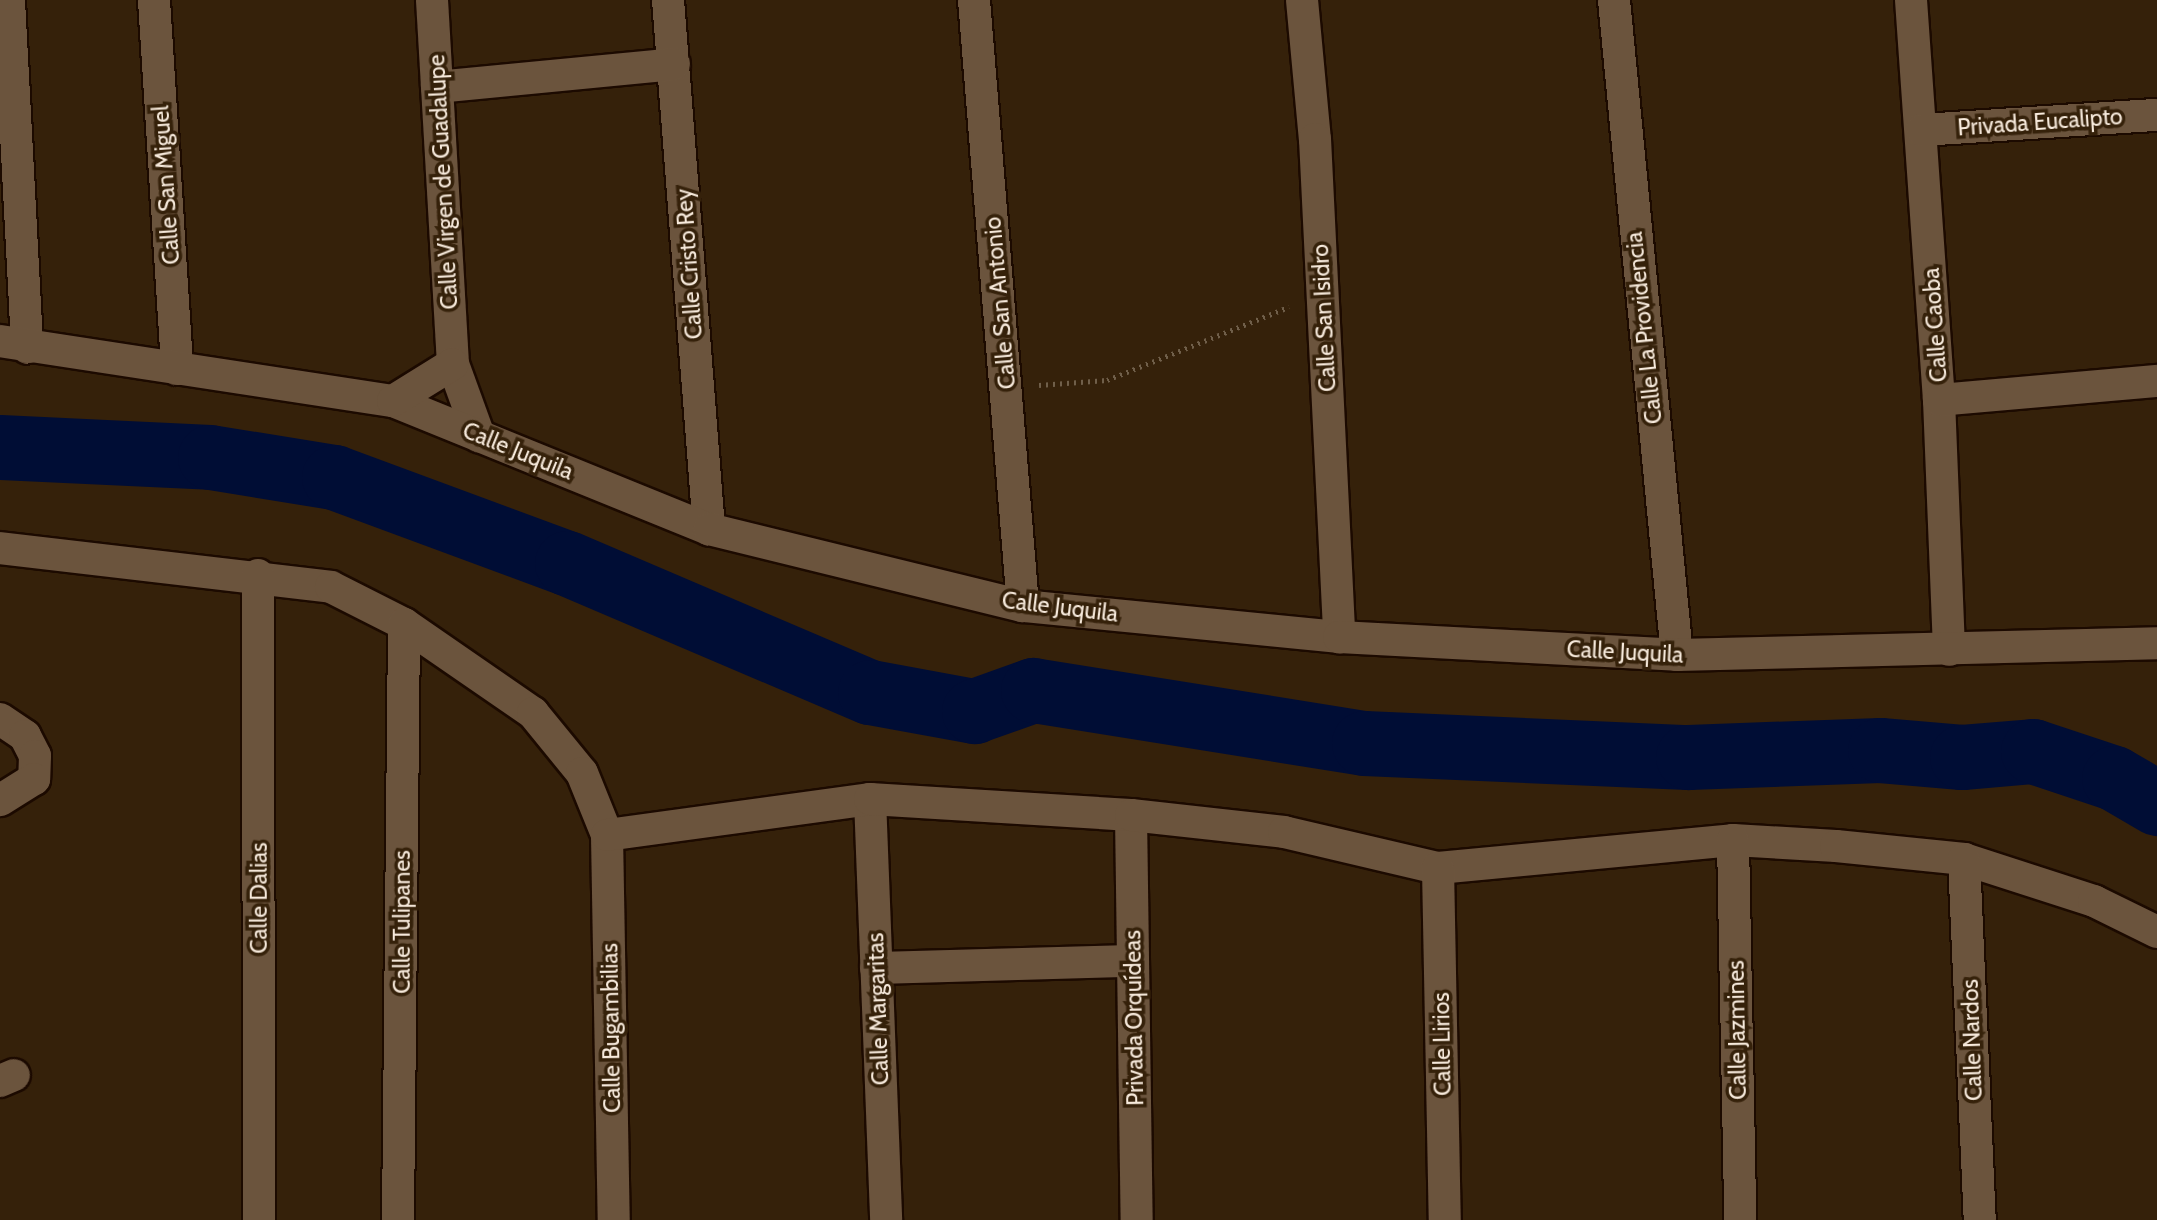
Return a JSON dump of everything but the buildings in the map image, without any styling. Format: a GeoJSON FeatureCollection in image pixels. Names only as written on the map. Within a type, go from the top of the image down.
{"type":"FeatureCollection","features":[{"type":"Feature","properties":{"kind":"street"},"geometry":{"type":"LineString","coordinates":[[9,0],[13,345]]}},
{"type":"Feature","properties":{"kind":"street","name":"Calle San Miguel"},"geometry":{"type":"LineString","coordinates":[[154,0],[177,369]]}},
{"type":"Feature","properties":{"kind":"street","name":"Calle Virgen de Guadalupe"},"geometry":{"type":"LineString","coordinates":[[432,0],[453,364],[479,436]]}},
{"type":"Feature","properties":{"kind":"street","name":"Calle Cristo Rey"},"geometry":{"type":"LineString","coordinates":[[668,0],[709,528]]}},
{"type":"Feature","properties":{"kind":"street","name":"Calle San Antonio"},"geometry":{"type":"LineString","coordinates":[[974,0],[1008,388],[1023,606]]}},
{"type":"Feature","properties":{"kind":"street","name":"Calle San Isidro"},"geometry":{"type":"LineString","coordinates":[[1302,0],[1322,293],[1339,636]]}},
{"type":"Feature","properties":{"kind":"street","name":"Calle La Providencia"},"geometry":{"type":"LineString","coordinates":[[1614,0],[1677,655]]}},
{"type":"Feature","properties":{"kind":"street","name":"Calle Caoba"},"geometry":{"type":"LineString","coordinates":[[1911,0],[1939,400],[1949,650]]}},
{"type":"Feature","properties":{"kind":"street"},"geometry":{"type":"LineString","coordinates":[[437,87],[674,64]]}},
{"type":"Feature","properties":{"kind":"street","name":"Privada Eucalipto"},"geometry":{"type":"LineString","coordinates":[[1922,130],[2157,115]]}},
{"type":"Feature","properties":{"kind":"street","name":"Calle Juquila"},"geometry":{"type":"LineString","coordinates":[[13,345],[393,401],[709,528],[1023,606],[1339,636],[1677,655],[2157,643]]}},
{"type":"Feature","properties":{"kind":"street"},"geometry":{"type":"LineString","coordinates":[[393,401],[453,364]]}},
{"type":"Feature","properties":{"kind":"street"},"geometry":{"type":"LineString","coordinates":[[1939,400],[2157,381]]}},
{"type":"Feature","properties":{"kind":"street"},"geometry":{"type":"LineString","coordinates":[[0,548],[258,575],[331,587],[404,624],[533,713],[582,774],[607,835],[870,799],[1131,816],[1284,832],[1438,868],[1734,840],[1964,859],[2094,901],[2157,932]]}},
{"type":"Feature","properties":{"kind":"street","name":"Calle Dalias"},"geometry":{"type":"LineString","coordinates":[[258,575],[260,1220]]}},
{"type":"Feature","properties":{"kind":"street","name":"Calle Tulipanes"},"geometry":{"type":"LineString","coordinates":[[398,1220],[404,624]]}},
{"type":"Feature","properties":{"kind":"street"},"geometry":{"type":"LineString","coordinates":[[0,719],[25,736],[36,756],[34,779],[0,800]]}},
{"type":"Feature","properties":{"kind":"street","name":"Calle Margaritas"},"geometry":{"type":"LineString","coordinates":[[870,799],[886,1220]]}},
{"type":"Feature","properties":{"kind":"street","name":"Privada Orquídeas"},"geometry":{"type":"LineString","coordinates":[[1131,816],[1138,1220]]}},
{"type":"Feature","properties":{"kind":"street","name":"Calle Bugambilias"},"geometry":{"type":"LineString","coordinates":[[607,835],[614,1220]]}},
{"type":"Feature","properties":{"kind":"street","name":"Calle Jazmines"},"geometry":{"type":"LineString","coordinates":[[1734,840],[1740,1220]]}},
{"type":"Feature","properties":{"kind":"street","name":"Calle Nardos"},"geometry":{"type":"LineString","coordinates":[[1964,859],[1980,1220]]}},
{"type":"Feature","properties":{"kind":"street","name":"Calle Lirios"},"geometry":{"type":"LineString","coordinates":[[1438,868],[1445,1220]]}},
{"type":"Feature","properties":{"kind":"street"},"geometry":{"type":"LineString","coordinates":[[876,968],[1133,961]]}},
{"type":"Feature","properties":{"kind":"path"},"geometry":{"type":"LineString","coordinates":[[1008,388],[1107,380],[1322,293]]}},
{"type":"Feature","properties":{"kind":"waterway"},"geometry":{"type":"LineString","coordinates":[[0,447],[210,457],[334,477],[567,563],[870,692],[974,711],[1033,690],[1364,743],[1688,757],[1880,750],[1962,757],[2033,751],[2114,778],[2157,803]]}}]}
